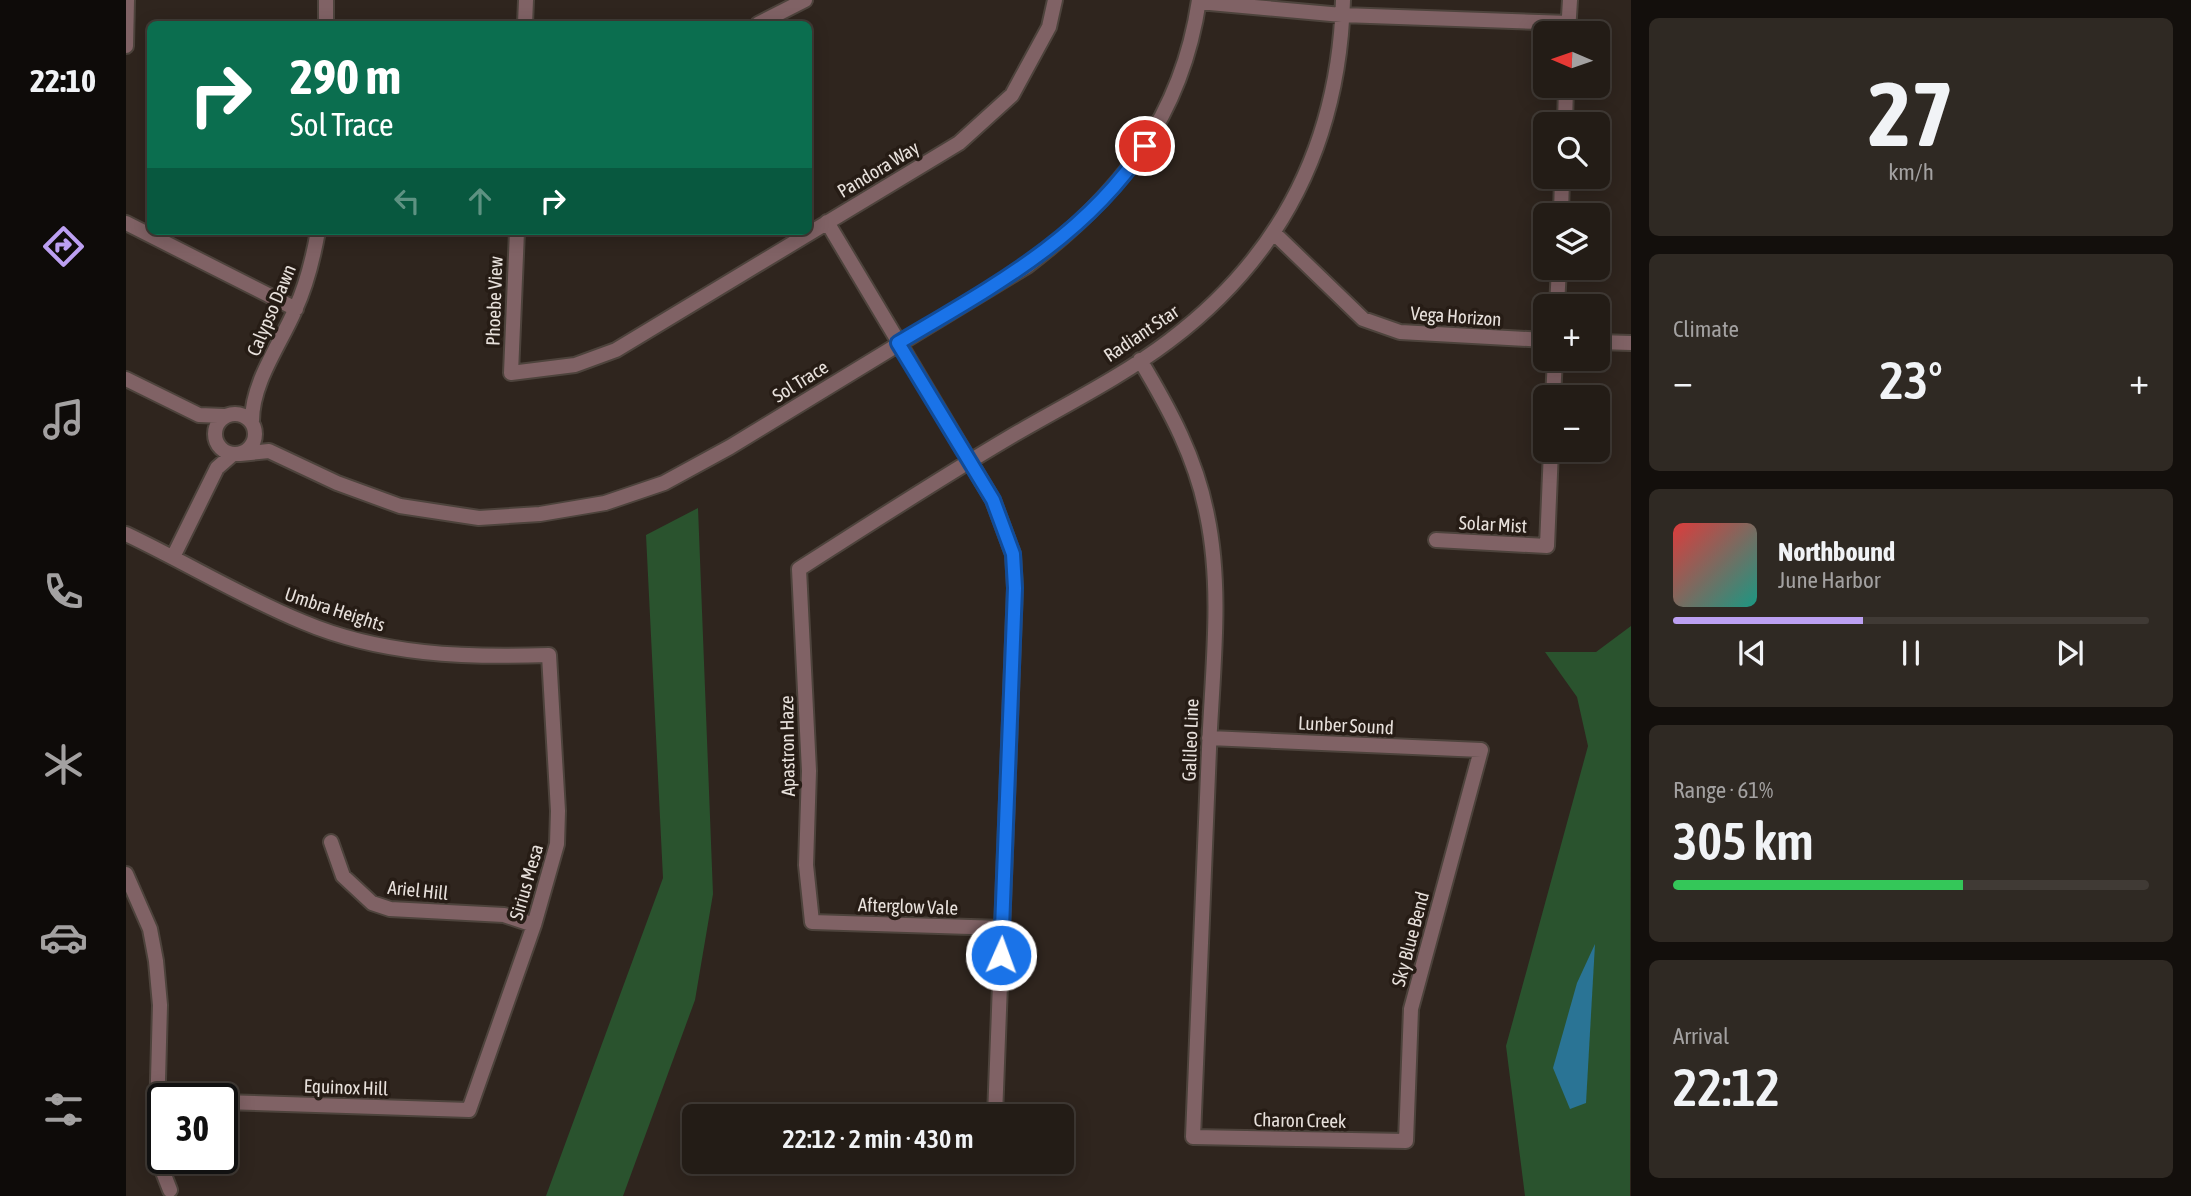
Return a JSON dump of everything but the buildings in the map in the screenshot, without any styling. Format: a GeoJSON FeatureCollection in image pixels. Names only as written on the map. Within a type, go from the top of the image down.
{"type":"FeatureCollection","features":[{"type":"Feature","properties":{"kind":"street"},"geometry":{"type":"LineString","coordinates":[[126,46],[128,0]]}},
{"type":"Feature","properties":{"kind":"street"},"geometry":{"type":"LineString","coordinates":[[326,0],[326,21]]}},
{"type":"Feature","properties":{"kind":"street"},"geometry":{"type":"LineString","coordinates":[[525,21],[526,0]]}},
{"type":"Feature","properties":{"kind":"street"},"geometry":{"type":"LineString","coordinates":[[764,21],[805,0]]}},
{"type":"Feature","properties":{"kind":"street","name":"Pandora Way"},"geometry":{"type":"LineString","coordinates":[[812,232],[959,142],[1012,95],[1049,27],[1055,0]]}},
{"type":"Feature","properties":{"kind":"street"},"geometry":{"type":"LineString","coordinates":[[1569,21],[1570,0]]}},
{"type":"Feature","properties":{"kind":"street"},"geometry":{"type":"LineString","coordinates":[[1199,1],[1343,7],[1533,25]]}},
{"type":"Feature","properties":{"kind":"street","name":"Sol Trace"},"geometry":{"type":"LineString","coordinates":[[269,451],[337,482],[400,506],[479,518],[540,514],[605,503],[664,483],[730,447],[1027,266],[1070,233],[1103,200],[1149,141],[1179,84],[1199,1]]}},
{"type":"Feature","properties":{"kind":"street","name":"Radiant Star"},"geometry":{"type":"LineString","coordinates":[[799,569],[969,461],[1140,360],[1204,313],[1242,274],[1275,234],[1293,202],[1326,114],[1337,66],[1343,7]]}},
{"type":"Feature","properties":{"kind":"street"},"geometry":{"type":"LineString","coordinates":[[828,222],[993,500],[1013,554],[1015,588],[995,1104]]}},
{"type":"Feature","properties":{"kind":"street"},"geometry":{"type":"LineString","coordinates":[[126,223],[147,234]]}},
{"type":"Feature","properties":{"kind":"street","name":"Vega Horizon"},"geometry":{"type":"LineString","coordinates":[[1275,234],[1363,319],[1411,333],[1533,339]]}},
{"type":"Feature","properties":{"kind":"street"},"geometry":{"type":"LineString","coordinates":[[150,235],[296,309]]}},
{"type":"Feature","properties":{"kind":"street","name":"Calypso Dawn"},"geometry":{"type":"LineString","coordinates":[[253,424],[252,401],[296,309],[311,269],[317,235]]}},
{"type":"Feature","properties":{"kind":"street","name":"Phoebe View"},"geometry":{"type":"LineString","coordinates":[[511,373],[517,235]]}},
{"type":"Feature","properties":{"kind":"street","name":"Pandora Way"},"geometry":{"type":"LineString","coordinates":[[511,373],[575,365],[617,349],[806,235]]}},
{"type":"Feature","properties":{"kind":"street"},"geometry":{"type":"LineString","coordinates":[[1610,342],[1631,343]]}},
{"type":"Feature","properties":{"kind":"street","name":"Galileo Line"},"geometry":{"type":"LineString","coordinates":[[1140,360],[1183,438],[1208,516],[1215,582],[1193,1137]]}},
{"type":"Feature","properties":{"kind":"street"},"geometry":{"type":"LineString","coordinates":[[126,379],[199,415],[229,415],[253,424],[269,451],[237,454],[216,440],[199,415]]}},
{"type":"Feature","properties":{"kind":"street"},"geometry":{"type":"LineString","coordinates":[[217,468],[217,424],[252,401]]}},
{"type":"Feature","properties":{"kind":"street"},"geometry":{"type":"LineString","coordinates":[[173,556],[217,468],[251,447],[253,424]]}},
{"type":"Feature","properties":{"kind":"street","name":"Solar Mist"},"geometry":{"type":"LineString","coordinates":[[1436,540],[1547,546],[1550,462]]}},
{"type":"Feature","properties":{"kind":"street","name":"Umbra Heights"},"geometry":{"type":"LineString","coordinates":[[126,534],[293,618],[349,638],[438,655],[549,655]]}},
{"type":"Feature","properties":{"kind":"street","name":"Apastron Haze"},"geometry":{"type":"LineString","coordinates":[[799,569],[808,771],[806,866],[812,922]]}},
{"type":"Feature","properties":{"kind":"street","name":"Sirius Mesa"},"geometry":{"type":"LineString","coordinates":[[469,1110],[534,925],[557,844],[558,811],[549,655]]}},
{"type":"Feature","properties":{"kind":"street","name":"Lunber Sound"},"geometry":{"type":"LineString","coordinates":[[1209,738],[1481,750]]}},
{"type":"Feature","properties":{"kind":"street","name":"Sky Blue Bend"},"geometry":{"type":"LineString","coordinates":[[1406,1142],[1411,1009],[1481,750]]}},
{"type":"Feature","properties":{"kind":"street","name":"Ariel Hill"},"geometry":{"type":"LineString","coordinates":[[331,842],[343,876],[372,903],[390,909],[504,915],[534,925]]}},
{"type":"Feature","properties":{"kind":"street"},"geometry":{"type":"LineString","coordinates":[[126,874],[150,929],[156,961],[160,1005],[160,1083]]}},
{"type":"Feature","properties":{"kind":"street","name":"Afterglow Vale"},"geometry":{"type":"LineString","coordinates":[[812,922],[1002,928]]}},
{"type":"Feature","properties":{"kind":"street","name":"Equinox Hill"},"geometry":{"type":"LineString","coordinates":[[238,1103],[469,1110]]}},
{"type":"Feature","properties":{"kind":"street","name":"Charon Creek"},"geometry":{"type":"LineString","coordinates":[[1193,1137],[1406,1142]]}},
{"type":"Feature","properties":{"kind":"street"},"geometry":{"type":"LineString","coordinates":[[164,1174],[170,1190]]}},
{"type":"Feature","properties":{"kind":"green space"},"geometry":{"type":"Polygon","coordinates":[[[698,508],[713,894],[695,1000],[623,1196],[546,1196],[663,878],[646,535],[698,508]]]}},
{"type":"Feature","properties":{"kind":"green space"},"geometry":{"type":"Polygon","coordinates":[[[1631,626],[1630,1196],[1525,1196],[1506,1046],[1588,746],[1577,697],[1545,652],[1596,652],[1631,626]]]}},
{"type":"Feature","properties":{"kind":"water"},"geometry":{"type":"Polygon","coordinates":[[[1595,944],[1586,1103],[1570,1109],[1553,1068],[1577,983],[1595,944]]]}},
{"type":"Feature","properties":{"kind":"route"},"geometry":{"type":"LineString","coordinates":[[1001,955],[1015,588],[1013,554],[1006,528],[993,500],[898,343],[1027,266],[1070,233],[1103,200],[1145,146]]}}]}
